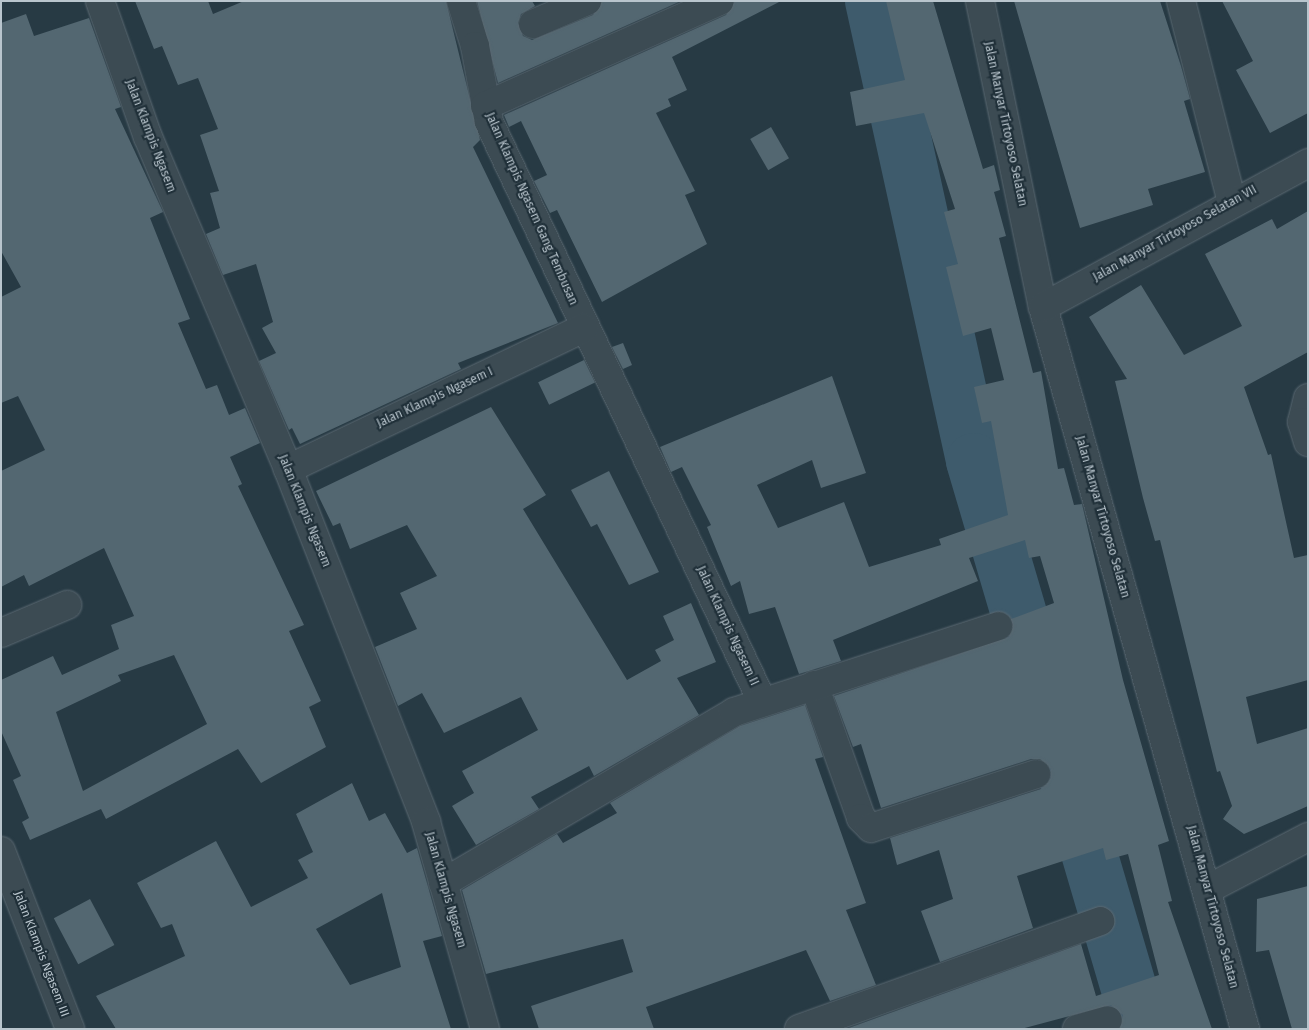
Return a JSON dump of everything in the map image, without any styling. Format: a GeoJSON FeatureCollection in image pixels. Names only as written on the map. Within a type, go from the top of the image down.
{"type":"FeatureCollection","features":[{"type":"Feature","properties":{"kind":"street","name":"Jalan Klampis Ngasem"},"geometry":{"type":"LineString","coordinates":[[100,1],[148,137],[288,469],[426,822],[484,1029]]}},
{"type":"Feature","properties":{"kind":"street","name":"Jalan Klampis Ngasem Gang Tembusan"},"geometry":{"type":"LineString","coordinates":[[462,1],[475,46],[485,106],[584,328]]}},
{"type":"Feature","properties":{"kind":"street"},"geometry":{"type":"LineString","coordinates":[[533,24],[587,1]]}},
{"type":"Feature","properties":{"kind":"street"},"geometry":{"type":"LineString","coordinates":[[485,106],[720,1]]}},
{"type":"Feature","properties":{"kind":"street","name":"Jalan Manyar Tirtoyoso Selatan"},"geometry":{"type":"LineString","coordinates":[[980,1],[1043,306],[1208,889],[1245,1029]]}},
{"type":"Feature","properties":{"kind":"street"},"geometry":{"type":"LineString","coordinates":[[1183,2],[1232,202]]}},
{"type":"Feature","properties":{"kind":"street","name":"Jalan Manyar Tirtoyoso Selatan VII"},"geometry":{"type":"LineString","coordinates":[[1043,306],[1232,202],[1308,163]]}},
{"type":"Feature","properties":{"kind":"street","name":"Jalan Klampis Ngasem I"},"geometry":{"type":"LineString","coordinates":[[288,469],[584,328]]}},
{"type":"Feature","properties":{"kind":"street","name":"Jalan Klampis Ngasem II"},"geometry":{"type":"LineString","coordinates":[[443,883],[734,712],[762,701],[584,328]]}},
{"type":"Feature","properties":{"kind":"street"},"geometry":{"type":"LineString","coordinates":[[1308,398],[1303,403],[1302,422],[1308,442]]}},
{"type":"Feature","properties":{"kind":"street"},"geometry":{"type":"LineString","coordinates":[[1,633],[67,606]]}},
{"type":"Feature","properties":{"kind":"street"},"geometry":{"type":"LineString","coordinates":[[762,701],[998,626]]}},
{"type":"Feature","properties":{"kind":"street"},"geometry":{"type":"LineString","coordinates":[[814,685],[861,818],[871,828],[1036,774]]}},
{"type":"Feature","properties":{"kind":"street"},"geometry":{"type":"LineString","coordinates":[[1208,889],[1308,837]]}},
{"type":"Feature","properties":{"kind":"street","name":"Jalan Klampis Ngasem III"},"geometry":{"type":"LineString","coordinates":[[1,851],[70,1029]]}},
{"type":"Feature","properties":{"kind":"street"},"geometry":{"type":"LineString","coordinates":[[799,1029],[1100,921]]}},
{"type":"Feature","properties":{"kind":"street"},"geometry":{"type":"LineString","coordinates":[[1077,1029],[1108,1020]]}},
{"type":"Feature","properties":{"kind":"building"},"geometry":{"type":"Polygon","coordinates":[[[135,1],[208,1],[213,14],[244,1],[446,1],[480,140],[473,147],[558,323],[458,363],[461,369],[300,444],[292,428],[289,430],[259,361],[276,353],[262,328],[273,322],[256,264],[223,275],[206,234],[220,228],[210,193],[219,191],[200,135],[218,129],[198,78],[178,85],[162,46],[154,49],[135,1]]]}},
{"type":"Feature","properties":{"kind":"building"},"geometry":{"type":"Polygon","coordinates":[[[477,1],[532,1],[535,6],[521,14],[518,23],[523,36],[532,40],[593,15],[602,1],[681,1],[498,83],[477,1]]]}},
{"type":"Feature","properties":{"kind":"building"},"geometry":{"type":"Polygon","coordinates":[[[735,1],[781,1],[672,57],[687,90],[668,99],[671,106],[656,113],[695,191],[685,195],[707,244],[602,302],[557,210],[550,213],[534,181],[547,175],[521,121],[509,127],[504,115],[726,15],[735,1]]]}},
{"type":"Feature","properties":{"kind":"building"},"geometry":{"type":"Polygon","coordinates":[[[886,1],[933,1],[983,169],[994,165],[1000,190],[994,192],[1006,236],[999,238],[1033,373],[1041,371],[1058,469],[1064,468],[1074,505],[1082,504],[1123,680],[1169,841],[1158,845],[1172,901],[1168,902],[1212,1029],[1120,1029],[1123,1015],[1111,1005],[1021,1029],[846,1029],[1081,944],[1096,996],[1159,975],[1128,854],[1106,860],[1103,848],[1017,876],[1033,928],[940,962],[921,911],[953,899],[939,850],[897,865],[890,838],[1041,789],[1051,778],[1051,769],[1040,759],[1031,759],[881,808],[861,744],[853,747],[834,696],[1009,637],[1011,619],[1054,603],[1040,556],[1029,558],[1025,540],[969,558],[978,581],[833,640],[841,661],[799,674],[775,607],[749,614],[740,581],[731,586],[707,527],[711,525],[682,467],[671,472],[660,447],[832,376],[866,473],[821,488],[812,460],[757,485],[778,528],[844,502],[869,567],[941,545],[939,539],[1008,515],[991,421],[982,423],[974,387],[1004,380],[991,328],[963,336],[946,267],[958,264],[944,212],[955,209],[924,113],[856,126],[850,92],[905,80],[886,1]]]}},
{"type":"Feature","properties":{"kind":"building"},"geometry":{"type":"Polygon","coordinates":[[[1014,1],[1160,1],[1190,99],[1184,101],[1205,172],[1148,189],[1153,205],[1080,228],[1014,1]]]}},
{"type":"Feature","properties":{"kind":"building"},"geometry":{"type":"Polygon","coordinates":[[[1222,1],[1308,1],[1308,113],[1270,133],[1236,70],[1253,61],[1222,1]]]}},
{"type":"Feature","properties":{"kind":"building"},"geometry":{"type":"Polygon","coordinates":[[[26,14],[34,36],[89,18],[121,107],[115,109],[163,212],[150,218],[190,319],[178,323],[206,389],[217,385],[229,415],[245,408],[260,443],[230,457],[242,484],[238,486],[304,625],[289,631],[321,701],[309,707],[326,747],[261,783],[238,749],[106,819],[101,809],[30,840],[22,822],[29,818],[13,780],[21,776],[1,731],[1,680],[53,656],[62,675],[119,649],[111,625],[134,616],[104,548],[29,586],[24,575],[1,587],[1,471],[45,450],[18,396],[1,403],[1,297],[21,287],[1,251],[1,23],[26,14]],[[174,655],[118,675],[121,681],[56,712],[83,791],[207,724],[174,655]]]}},
{"type":"Feature","properties":{"kind":"building"},"geometry":{"type":"Polygon","coordinates":[[[771,127],[789,158],[768,170],[750,139],[771,127]]]}},
{"type":"Feature","properties":{"kind":"building"},"geometry":{"type":"Polygon","coordinates":[[[1308,211],[1308,352],[1244,387],[1268,455],[1271,454],[1294,558],[1308,555],[1308,680],[1246,697],[1257,744],[1308,728],[1308,806],[1244,834],[1223,819],[1232,806],[1220,771],[1217,772],[1160,540],[1155,541],[1115,381],[1127,379],[1089,317],[1141,285],[1184,355],[1242,326],[1205,254],[1272,219],[1277,229],[1308,211]]]}},
{"type":"Feature","properties":{"kind":"building"},"geometry":{"type":"Polygon","coordinates":[[[623,343],[632,365],[623,369],[612,347],[623,343]]]}},
{"type":"Feature","properties":{"kind":"building"},"geometry":{"type":"Polygon","coordinates":[[[584,360],[595,382],[549,405],[538,382],[584,360]]]}},
{"type":"Feature","properties":{"kind":"building"},"geometry":{"type":"Polygon","coordinates":[[[491,407],[546,495],[523,509],[627,680],[661,661],[655,650],[674,640],[663,616],[691,603],[716,662],[677,678],[699,715],[594,776],[589,766],[531,797],[539,809],[476,845],[452,806],[474,793],[462,771],[538,730],[521,697],[444,733],[422,693],[398,706],[375,647],[417,629],[400,593],[437,576],[407,525],[350,549],[340,523],[333,526],[316,491],[491,407]]]}},
{"type":"Feature","properties":{"kind":"building"},"geometry":{"type":"Polygon","coordinates":[[[609,471],[659,572],[629,585],[597,524],[591,527],[571,490],[609,471]]]}},
{"type":"Feature","properties":{"kind":"building"},"geometry":{"type":"Polygon","coordinates":[[[805,705],[823,757],[815,759],[866,903],[846,910],[876,985],[830,1001],[806,950],[646,1007],[654,1029],[539,1029],[531,1006],[633,972],[623,939],[486,974],[462,890],[557,834],[563,843],[617,813],[610,803],[740,726],[805,705]]]}},
{"type":"Feature","properties":{"kind":"building"},"geometry":{"type":"Polygon","coordinates":[[[352,783],[369,821],[385,813],[407,853],[417,848],[442,936],[423,941],[451,1029],[116,1029],[96,996],[185,956],[172,924],[161,928],[137,883],[216,841],[251,907],[308,878],[298,860],[313,852],[296,814],[352,783]],[[382,893],[316,929],[350,985],[401,967],[382,893]]]}},
{"type":"Feature","properties":{"kind":"building"},"geometry":{"type":"Polygon","coordinates":[[[1308,886],[1308,1029],[1292,1029],[1269,950],[1256,952],[1257,899],[1308,886]]]}},
{"type":"Feature","properties":{"kind":"building"},"geometry":{"type":"Polygon","coordinates":[[[90,899],[114,945],[78,964],[54,918],[90,899]]]}},
{"type":"Feature","properties":{"kind":"waterway"},"geometry":{"type":"LineString","coordinates":[[873,1],[974,461],[1041,689]]}},
{"type":"Feature","properties":{"kind":"waterway"},"geometry":{"type":"LineString","coordinates":[[1067,778],[1141,1029]]}}]}
